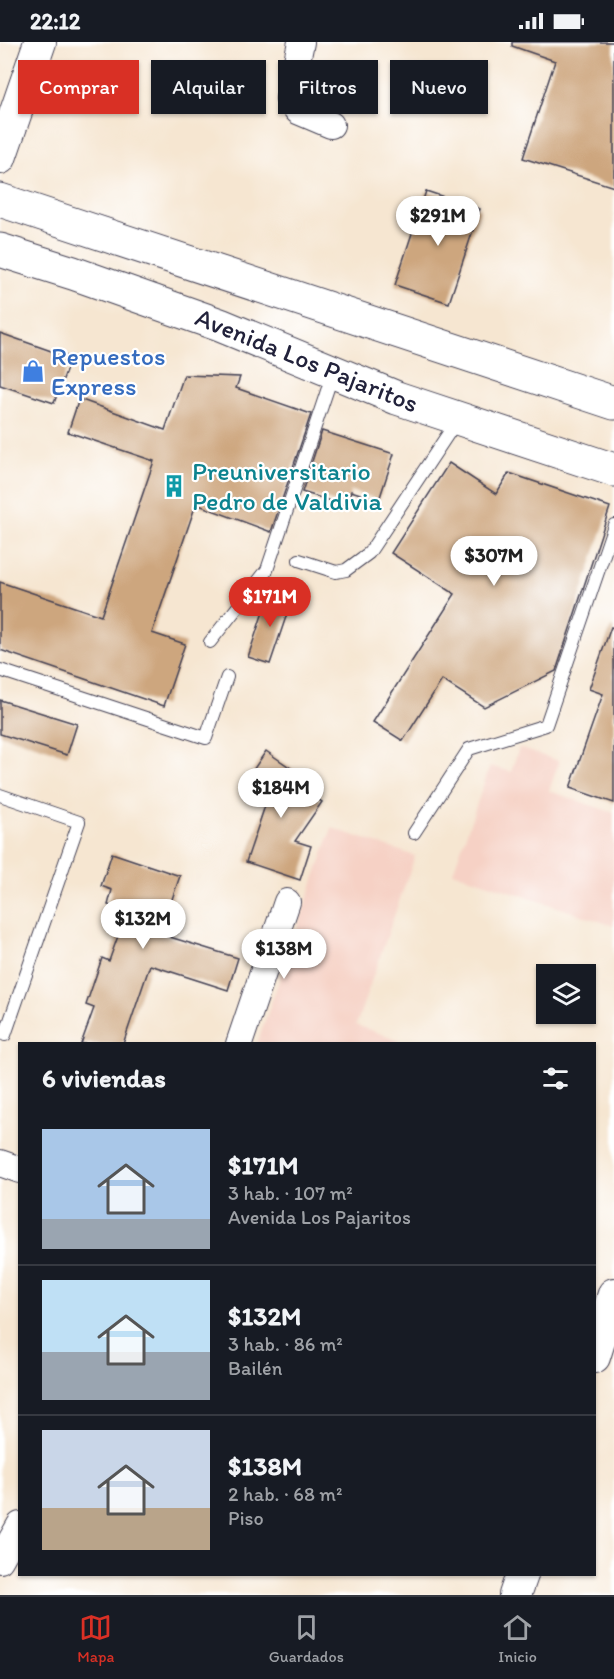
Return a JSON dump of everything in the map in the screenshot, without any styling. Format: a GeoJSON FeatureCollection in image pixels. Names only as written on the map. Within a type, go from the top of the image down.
{"type":"FeatureCollection","features":[{"type":"Feature","properties":{"kind":"main road","name":"Avenida Los Pajaritos"},"geometry":{"type":"LineString","coordinates":[[0,200],[614,403]]}},
{"type":"Feature","properties":{"kind":"main road","name":"Avenida Los Pajaritos"},"geometry":{"type":"LineString","coordinates":[[0,250],[154,301],[397,398],[614,470]]}},
{"type":"Feature","properties":{"kind":"street"},"geometry":{"type":"LineString","coordinates":[[0,158],[40,42]]}},
{"type":"Feature","properties":{"kind":"street"},"geometry":{"type":"LineString","coordinates":[[301,42],[289,99],[298,111],[331,125]]}},
{"type":"Feature","properties":{"kind":"street"},"geometry":{"type":"LineString","coordinates":[[240,1042],[287,902]]}},
{"type":"Feature","properties":{"kind":"street"},"geometry":{"type":"LineString","coordinates":[[0,1163],[18,1169]]}},
{"type":"Feature","properties":{"kind":"street"},"geometry":{"type":"LineString","coordinates":[[596,1351],[614,1294]]}},
{"type":"Feature","properties":{"kind":"street"},"geometry":{"type":"LineString","coordinates":[[0,1582],[2,1569],[0,1559],[18,1528]]}},
{"type":"Feature","properties":{"kind":"street"},"geometry":{"type":"LineString","coordinates":[[515,1595],[522,1576]]}},
{"type":"Feature","properties":{"kind":"lane"},"geometry":{"type":"LineString","coordinates":[[210,642],[267,570],[333,372]]}},
{"type":"Feature","properties":{"kind":"lane"},"geometry":{"type":"LineString","coordinates":[[299,561],[336,572],[346,570],[369,553],[459,418]]}},
{"type":"Feature","properties":{"kind":"lane"},"geometry":{"type":"LineString","coordinates":[[414,833],[469,749],[546,725],[614,525]]}},
{"type":"Feature","properties":{"kind":"lane"},"geometry":{"type":"LineString","coordinates":[[0,670],[206,738],[226,677]]}},
{"type":"Feature","properties":{"kind":"lane"},"geometry":{"type":"LineString","coordinates":[[0,795],[79,822],[5,1035]]}},
{"type":"Feature","properties":{"kind":"shaded area"},"geometry":{"type":"Polygon","coordinates":[[[519,748],[559,761],[549,791],[614,813],[614,926],[453,872],[490,766],[511,772],[519,748]]]}},
{"type":"Feature","properties":{"kind":"shaded area"},"geometry":{"type":"Polygon","coordinates":[[[332,828],[415,856],[356,1025],[398,1040],[398,1042],[258,1042],[332,828]]]}},
{"type":"Feature","properties":{"kind":"building"},"geometry":{"type":"Polygon","coordinates":[[[512,42],[614,42],[614,187],[523,158],[555,61],[512,46],[512,42]]]}},
{"type":"Feature","properties":{"kind":"building"},"geometry":{"type":"Polygon","coordinates":[[[426,191],[480,209],[449,303],[395,285],[426,191]]]}},
{"type":"Feature","properties":{"kind":"building","name":"Repuestos Express"},"geometry":{"type":"Polygon","coordinates":[[[0,333],[71,358],[54,403],[0,385],[0,333]]]}},
{"type":"Feature","properties":{"kind":"building"},"geometry":{"type":"Polygon","coordinates":[[[184,375],[240,377],[236,388],[311,414],[271,532],[196,504],[152,633],[185,644],[164,706],[0,650],[0,582],[101,616],[154,461],[68,432],[79,399],[165,430],[184,375]]]}},
{"type":"Feature","properties":{"kind":"building"},"geometry":{"type":"Polygon","coordinates":[[[322,431],[394,454],[379,500],[351,491],[347,506],[302,492],[322,431]]]}},
{"type":"Feature","properties":{"kind":"building"},"geometry":{"type":"Polygon","coordinates":[[[449,463],[496,494],[509,473],[610,507],[556,671],[484,707],[442,680],[403,741],[373,722],[455,594],[391,553],[449,463]]]}},
{"type":"Feature","properties":{"kind":"building"},"geometry":{"type":"Polygon","coordinates":[[[270,591],[292,599],[270,664],[248,657],[270,591]]]}},
{"type":"Feature","properties":{"kind":"building"},"geometry":{"type":"Polygon","coordinates":[[[611,627],[614,628],[614,803],[570,788],[603,694],[589,689],[611,627]]]}},
{"type":"Feature","properties":{"kind":"building"},"geometry":{"type":"Polygon","coordinates":[[[0,700],[77,724],[67,755],[0,734],[0,700]]]}},
{"type":"Feature","properties":{"kind":"building"},"geometry":{"type":"Polygon","coordinates":[[[266,751],[301,775],[296,784],[322,802],[295,841],[311,846],[300,880],[246,862],[269,794],[247,779],[266,751]]]}},
{"type":"Feature","properties":{"kind":"building"},"geometry":{"type":"Polygon","coordinates":[[[112,853],[180,876],[160,934],[238,958],[228,990],[150,965],[124,1042],[82,1042],[94,1008],[86,1005],[102,958],[109,961],[127,911],[108,905],[112,890],[101,886],[112,853]]]}},
{"type":"Feature","properties":{"kind":"place","name":"Repuestos Express"},"geometry":{"type":"Point","coordinates":[33,371]}},
{"type":"Feature","properties":{"kind":"place","name":"Preuniversitario Pedro de Valdivia"},"geometry":{"type":"Point","coordinates":[174,486]}}]}
